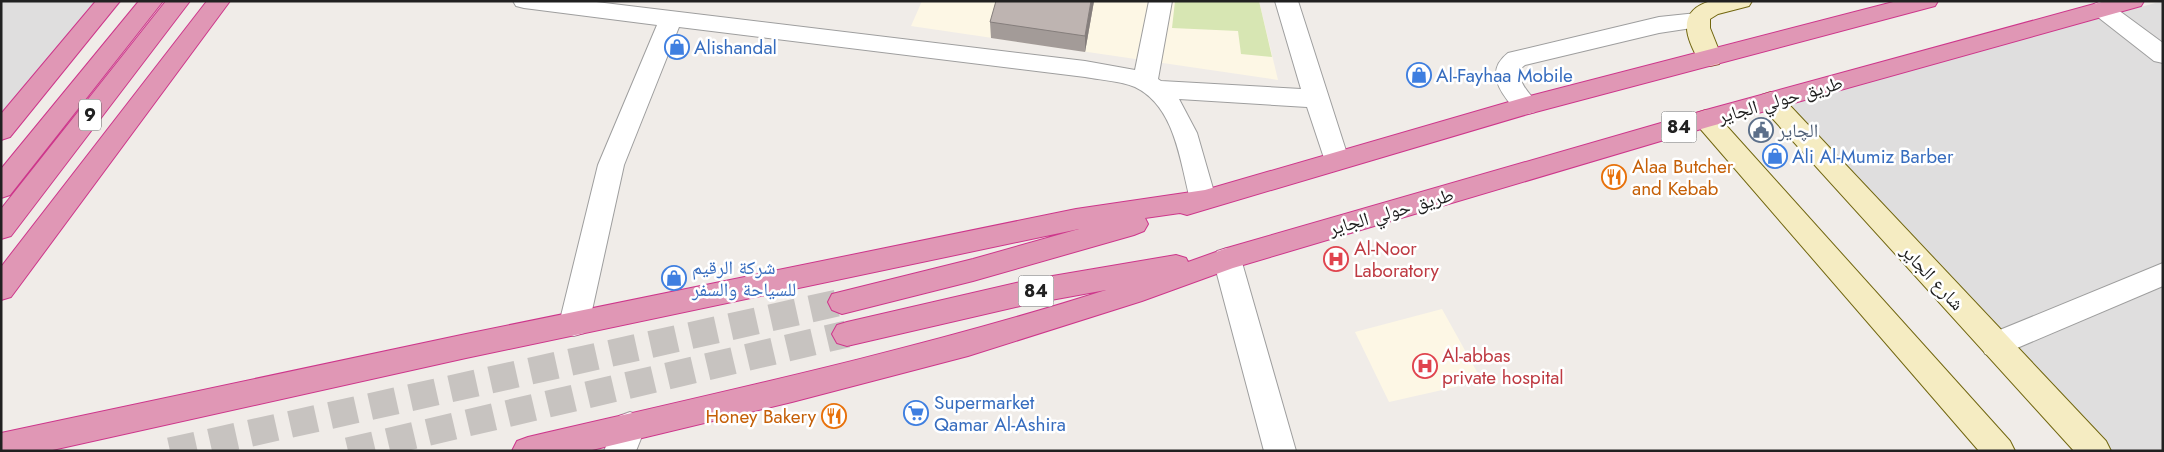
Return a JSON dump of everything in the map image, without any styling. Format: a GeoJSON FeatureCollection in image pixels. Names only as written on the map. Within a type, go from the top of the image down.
{"type":"FeatureCollection","features":[{"type":"Feature","properties":{"kind":"highway"},"geometry":{"type":"LineString","coordinates":[[1,131],[109,1]]}},
{"type":"Feature","properties":{"kind":"highway","name":"9"},"geometry":{"type":"LineString","coordinates":[[1,188],[152,1]]}},
{"type":"Feature","properties":{"kind":"highway","name":"9"},"geometry":{"type":"LineString","coordinates":[[1,229],[179,1]]}},
{"type":"Feature","properties":{"kind":"highway"},"geometry":{"type":"LineString","coordinates":[[1,289],[219,1]]}},
{"type":"Feature","properties":{"kind":"highway","name":"84"},"geometry":{"type":"LineString","coordinates":[[842,302],[1038,252],[1154,218],[1203,199],[1526,106],[1927,1]]}},
{"type":"Feature","properties":{"kind":"highway","name":"طريق حولي الجاير"},"geometry":{"type":"LineString","coordinates":[[1227,259],[1706,119],[2133,1]]}},
{"type":"Feature","properties":{"kind":"highway"},"geometry":{"type":"LineString","coordinates":[[2,447],[574,324],[1076,219],[1203,199]]}},
{"type":"Feature","properties":{"kind":"highway"},"geometry":{"type":"LineString","coordinates":[[528,451],[625,439],[983,339],[1142,291],[1227,259]]}},
{"type":"Feature","properties":{"kind":"highway","name":"84"},"geometry":{"type":"LineString","coordinates":[[847,334],[1028,292],[1105,277],[1227,259]]}},
{"type":"Feature","properties":{"kind":"street"},"geometry":{"type":"LineString","coordinates":[[524,1],[1085,69],[1130,76],[1151,85],[1317,98]]}},
{"type":"Feature","properties":{"kind":"street"},"geometry":{"type":"LineString","coordinates":[[1161,1],[1151,85],[1177,114],[1203,199]]}},
{"type":"Feature","properties":{"kind":"street"},"geometry":{"type":"LineString","coordinates":[[1286,1],[1336,160]]}},
{"type":"Feature","properties":{"kind":"street"},"geometry":{"type":"LineString","coordinates":[[1526,106],[1510,85],[1506,75],[1509,64],[1517,60],[1659,25],[1697,21],[1704,12],[1741,1]]}},
{"type":"Feature","properties":{"kind":"street"},"geometry":{"type":"LineString","coordinates":[[2102,10],[2163,56]]}},
{"type":"Feature","properties":{"kind":"street"},"geometry":{"type":"LineString","coordinates":[[574,324],[611,165],[671,19]]}},
{"type":"Feature","properties":{"kind":"street"},"geometry":{"type":"LineString","coordinates":[[1697,21],[1710,58]]}},
{"type":"Feature","properties":{"kind":"street","name":"شارع الجاير"},"geometry":{"type":"LineString","coordinates":[[1771,101],[2095,451]]}},
{"type":"Feature","properties":{"kind":"street"},"geometry":{"type":"LineString","coordinates":[[1706,119],[1999,451]]}},
{"type":"Feature","properties":{"kind":"street"},"geometry":{"type":"LineString","coordinates":[[1227,259],[1280,451]]}},
{"type":"Feature","properties":{"kind":"street"},"geometry":{"type":"LineString","coordinates":[[1996,345],[2163,274]]}},
{"type":"Feature","properties":{"kind":"shaded area"},"geometry":{"type":"Polygon","coordinates":[[[1,1],[122,1],[1,142],[1,1]]]}},
{"type":"Feature","properties":{"kind":"shaded area"},"geometry":{"type":"Polygon","coordinates":[[[922,1],[1259,1],[1278,80],[911,26],[922,1]]]}},
{"type":"Feature","properties":{"kind":"shaded area"},"geometry":{"type":"Polygon","coordinates":[[[2163,1],[2163,451],[2104,451],[1771,105],[2163,1]]]}},
{"type":"Feature","properties":{"kind":"shaded area"},"geometry":{"type":"Polygon","coordinates":[[[1442,309],[1482,381],[1389,402],[1355,332],[1442,309]]]}},
{"type":"Feature","properties":{"kind":"green space"},"geometry":{"type":"Polygon","coordinates":[[[1175,1],[1259,1],[1272,57],[1241,54],[1238,31],[1172,28],[1175,1]]]}},
{"type":"Feature","properties":{"kind":"building"},"geometry":{"type":"Polygon","coordinates":[[[996,1],[1091,1],[1085,36],[990,22],[996,1]]]}},
{"type":"Feature","properties":{"kind":"tunnel"},"geometry":{"type":"LineString","coordinates":[[170,451],[842,302]]}},
{"type":"Feature","properties":{"kind":"tunnel"},"geometry":{"type":"LineString","coordinates":[[348,451],[847,334]]}},
{"type":"Feature","properties":{"kind":"place","name":"Alishandal"},"geometry":{"type":"Point","coordinates":[677,47]}},
{"type":"Feature","properties":{"kind":"place","name":"Al-Fayhaa Mobile"},"geometry":{"type":"Point","coordinates":[1419,75]}},
{"type":"Feature","properties":{"kind":"place","name":"الچاير"},"geometry":{"type":"Point","coordinates":[1761,130]}},
{"type":"Feature","properties":{"kind":"place","name":"Ali Al-Mumiz Barber"},"geometry":{"type":"Point","coordinates":[1775,156]}},
{"type":"Feature","properties":{"kind":"place","name":"Alaa Butcher and Kebab"},"geometry":{"type":"Point","coordinates":[1614,177]}},
{"type":"Feature","properties":{"kind":"place","name":"Al-Noor Laboratory"},"geometry":{"type":"Point","coordinates":[1336,259]}},
{"type":"Feature","properties":{"kind":"place","name":"شركة الرقيم للسياحة والسفر"},"geometry":{"type":"Point","coordinates":[674,278]}},
{"type":"Feature","properties":{"kind":"place","name":"Al-abbas private hospital"},"geometry":{"type":"Point","coordinates":[1425,366]}},
{"type":"Feature","properties":{"kind":"place","name":"Supermarket Qamar Al-Ashira"},"geometry":{"type":"Point","coordinates":[916,413]}},
{"type":"Feature","properties":{"kind":"place","name":"Honey Bakery"},"geometry":{"type":"Point","coordinates":[834,416]}}]}
